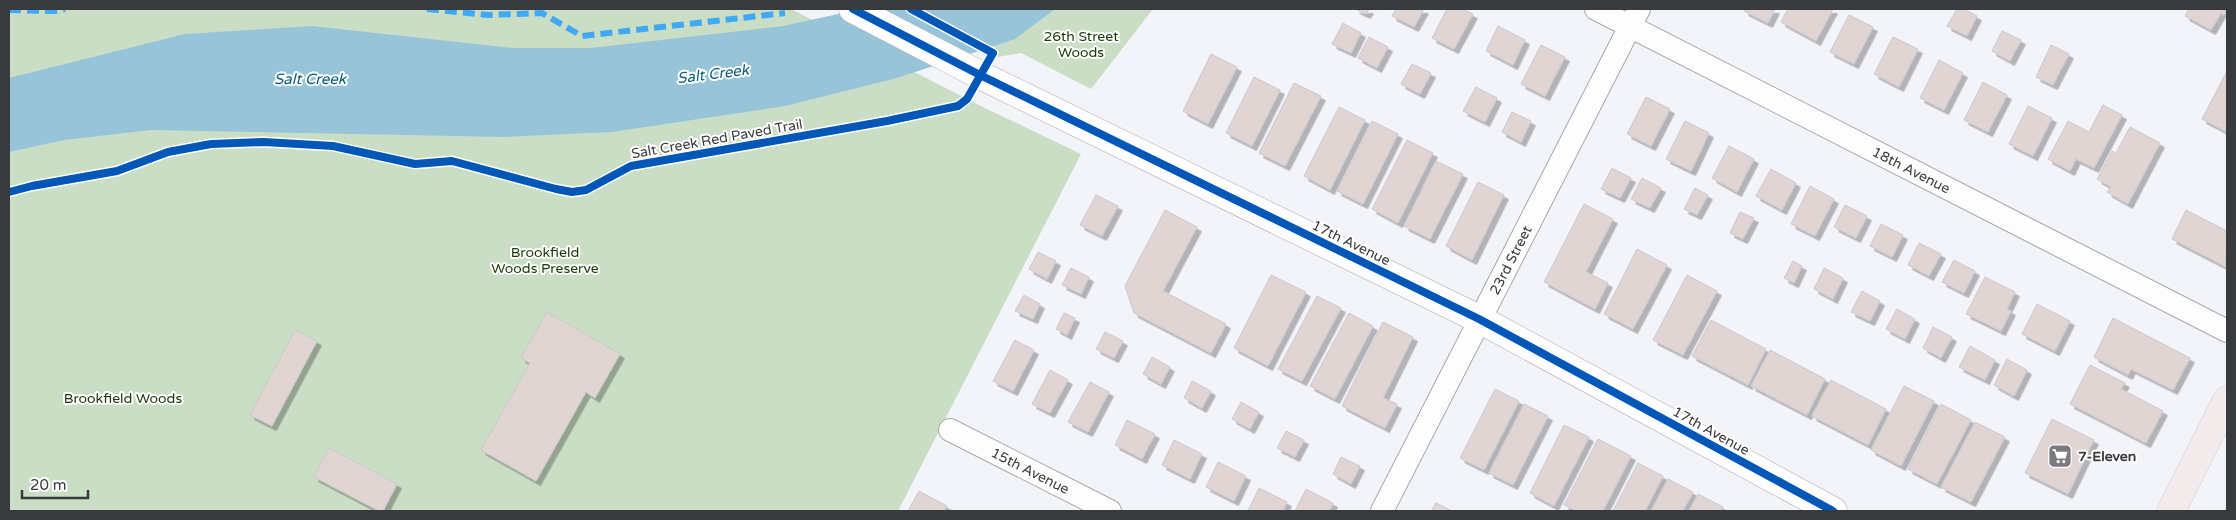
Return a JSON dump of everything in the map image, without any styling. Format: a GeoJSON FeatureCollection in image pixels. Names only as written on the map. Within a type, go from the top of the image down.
{"type":"FeatureCollection","features":[{"type":"Feature","properties":{"kind":"main road"},"geometry":{"type":"LineString","coordinates":[[2171,511],[2227,400]]}},
{"type":"Feature","properties":{"kind":"street","name":"17th Avenue"},"geometry":{"type":"LineString","coordinates":[[853,9],[980,76],[1479,319],[1832,511]]}},
{"type":"Feature","properties":{"kind":"street","name":"18th Avenue"},"geometry":{"type":"LineString","coordinates":[[1596,9],[1635,18],[2227,331]]}},
{"type":"Feature","properties":{"kind":"street","name":"23rd Street"},"geometry":{"type":"LineString","coordinates":[[1382,511],[1635,18]]}},
{"type":"Feature","properties":{"kind":"street","name":"15th Avenue"},"geometry":{"type":"LineString","coordinates":[[950,430],[1110,511]]}},
{"type":"Feature","properties":{"kind":"green space","name":"Brookfield Woods Preserve"},"geometry":{"type":"Polygon","coordinates":[[[9,9],[791,9],[985,108],[1081,154],[898,511],[9,511],[9,9]]]}},
{"type":"Feature","properties":{"kind":"green space","name":"26th Street Woods"},"geometry":{"type":"Polygon","coordinates":[[[900,9],[1153,9],[1091,89],[1021,53],[992,58],[900,9]]]}},
{"type":"Feature","properties":{"kind":"water","name":"Salt Creek"},"geometry":{"type":"Polygon","coordinates":[[[861,9],[1055,9],[1015,39],[897,78],[785,106],[612,132],[504,137],[151,130],[64,140],[9,152],[9,78],[185,34],[312,26],[513,48],[591,48],[783,26],[861,9]]]}},
{"type":"Feature","properties":{"kind":"building"},"geometry":{"type":"Polygon","coordinates":[[[1355,9],[1369,9],[1366,14],[1355,9]]]}},
{"type":"Feature","properties":{"kind":"building"},"geometry":{"type":"Polygon","coordinates":[[[1396,9],[1424,9],[1414,27],[1392,16],[1396,9]]]}},
{"type":"Feature","properties":{"kind":"building"},"geometry":{"type":"Polygon","coordinates":[[[1447,9],[1462,9],[1473,14],[1454,49],[1432,38],[1447,9]]]}},
{"type":"Feature","properties":{"kind":"building"},"geometry":{"type":"Polygon","coordinates":[[[1745,9],[1775,9],[1768,23],[1744,11],[1745,9]]]}},
{"type":"Feature","properties":{"kind":"building"},"geometry":{"type":"Polygon","coordinates":[[[1788,9],[1833,9],[1816,41],[1781,22],[1788,9]]]}},
{"type":"Feature","properties":{"kind":"building"},"geometry":{"type":"Polygon","coordinates":[[[1957,9],[1964,9],[1977,16],[1967,36],[1947,26],[1957,9]]]}},
{"type":"Feature","properties":{"kind":"building"},"geometry":{"type":"Polygon","coordinates":[[[2189,9],[2227,9],[2224,15],[2221,13],[2211,30],[2185,16],[2189,9]]]}},
{"type":"Feature","properties":{"kind":"building"},"geometry":{"type":"Polygon","coordinates":[[[1849,15],[1873,27],[1854,64],[1830,52],[1849,15]]]}},
{"type":"Feature","properties":{"kind":"building"},"geometry":{"type":"Polygon","coordinates":[[[1343,23],[1361,33],[1351,53],[1332,44],[1343,23]]]}},
{"type":"Feature","properties":{"kind":"building"},"geometry":{"type":"Polygon","coordinates":[[[1498,26],[1525,40],[1513,65],[1486,51],[1498,26]]]}},
{"type":"Feature","properties":{"kind":"building"},"geometry":{"type":"Polygon","coordinates":[[[2002,31],[2021,40],[2010,61],[1992,51],[2002,31]]]}},
{"type":"Feature","properties":{"kind":"building"},"geometry":{"type":"Polygon","coordinates":[[[1369,37],[1388,47],[1377,68],[1358,58],[1369,37]]]}},
{"type":"Feature","properties":{"kind":"building"},"geometry":{"type":"Polygon","coordinates":[[[1893,37],[1918,49],[1899,87],[1874,74],[1893,37]]]}},
{"type":"Feature","properties":{"kind":"building"},"geometry":{"type":"Polygon","coordinates":[[[1541,45],[1565,57],[1545,96],[1521,84],[1541,45]]]}},
{"type":"Feature","properties":{"kind":"building"},"geometry":{"type":"Polygon","coordinates":[[[2051,45],[2069,54],[2053,85],[2036,77],[2051,45]]]}},
{"type":"Feature","properties":{"kind":"building"},"geometry":{"type":"Polygon","coordinates":[[[1211,54],[1237,67],[1208,124],[1183,111],[1211,54]]]}},
{"type":"Feature","properties":{"kind":"building"},"geometry":{"type":"Polygon","coordinates":[[[1939,60],[1963,73],[1944,110],[1920,98],[1939,60]]]}},
{"type":"Feature","properties":{"kind":"building"},"geometry":{"type":"Polygon","coordinates":[[[1412,64],[1431,73],[1420,94],[1401,84],[1412,64]]]}},
{"type":"Feature","properties":{"kind":"building"},"geometry":{"type":"Polygon","coordinates":[[[2227,71],[2227,132],[2202,119],[2227,71]]]}},
{"type":"Feature","properties":{"kind":"building"},"geometry":{"type":"Polygon","coordinates":[[[1254,77],[1280,90],[1252,146],[1226,133],[1254,77]]]}},
{"type":"Feature","properties":{"kind":"building"},"geometry":{"type":"Polygon","coordinates":[[[1983,82],[2007,95],[1988,132],[1964,120],[1983,82]]]}},
{"type":"Feature","properties":{"kind":"building"},"geometry":{"type":"Polygon","coordinates":[[[1294,83],[1321,96],[1285,166],[1259,153],[1294,83]]]}},
{"type":"Feature","properties":{"kind":"building"},"geometry":{"type":"Polygon","coordinates":[[[1476,87],[1497,98],[1485,122],[1463,111],[1476,87]]]}},
{"type":"Feature","properties":{"kind":"building"},"geometry":{"type":"Polygon","coordinates":[[[1646,97],[1670,109],[1651,146],[1627,134],[1646,97]]]}},
{"type":"Feature","properties":{"kind":"building"},"geometry":{"type":"Polygon","coordinates":[[[2103,105],[2122,115],[2094,168],[2076,159],[2070,171],[2048,159],[2068,121],[2089,132],[2103,105]]]}},
{"type":"Feature","properties":{"kind":"building"},"geometry":{"type":"Polygon","coordinates":[[[2028,106],[2052,118],[2033,156],[2009,144],[2028,106]]]}},
{"type":"Feature","properties":{"kind":"building"},"geometry":{"type":"Polygon","coordinates":[[[1339,107],[1365,120],[1330,190],[1304,176],[1339,107]]]}},
{"type":"Feature","properties":{"kind":"building"},"geometry":{"type":"Polygon","coordinates":[[[1512,112],[1531,121],[1521,142],[1502,132],[1512,112]]]}},
{"type":"Feature","properties":{"kind":"building"},"geometry":{"type":"Polygon","coordinates":[[[1372,121],[1398,134],[1363,204],[1337,191],[1372,121]]]}},
{"type":"Feature","properties":{"kind":"building"},"geometry":{"type":"Polygon","coordinates":[[[1685,121],[1709,133],[1691,171],[1666,159],[1685,121]]]}},
{"type":"Feature","properties":{"kind":"building"},"geometry":{"type":"Polygon","coordinates":[[[2130,127],[2160,143],[2128,204],[2107,192],[2111,187],[2097,179],[2112,151],[2116,153],[2130,127]]]}},
{"type":"Feature","properties":{"kind":"building"},"geometry":{"type":"Polygon","coordinates":[[[1407,140],[1433,153],[1398,223],[1372,209],[1407,140]]]}},
{"type":"Feature","properties":{"kind":"building"},"geometry":{"type":"Polygon","coordinates":[[[1729,146],[1754,159],[1737,192],[1712,178],[1729,146]]]}},
{"type":"Feature","properties":{"kind":"building"},"geometry":{"type":"Polygon","coordinates":[[[1436,161],[1463,174],[1430,239],[1404,226],[1436,161]]]}},
{"type":"Feature","properties":{"kind":"building"},"geometry":{"type":"Polygon","coordinates":[[[1612,168],[1631,178],[1620,198],[1601,189],[1612,168]]]}},
{"type":"Feature","properties":{"kind":"building"},"geometry":{"type":"Polygon","coordinates":[[[1771,169],[1796,183],[1782,210],[1756,196],[1771,169]]]}},
{"type":"Feature","properties":{"kind":"building"},"geometry":{"type":"Polygon","coordinates":[[[1642,178],[1661,188],[1650,208],[1631,199],[1642,178]]]}},
{"type":"Feature","properties":{"kind":"building"},"geometry":{"type":"Polygon","coordinates":[[[1478,182],[1504,195],[1472,260],[1446,246],[1478,182]]]}},
{"type":"Feature","properties":{"kind":"building"},"geometry":{"type":"Polygon","coordinates":[[[1810,186],[1834,199],[1815,236],[1791,224],[1810,186]]]}},
{"type":"Feature","properties":{"kind":"building"},"geometry":{"type":"Polygon","coordinates":[[[1695,188],[1708,195],[1697,215],[1684,209],[1695,188]]]}},
{"type":"Feature","properties":{"kind":"building"},"geometry":{"type":"Polygon","coordinates":[[[1096,195],[1118,206],[1102,236],[1080,225],[1096,195]]]}},
{"type":"Feature","properties":{"kind":"building"},"geometry":{"type":"Polygon","coordinates":[[[1584,204],[1613,219],[1586,272],[1608,283],[1595,309],[1544,282],[1584,204]]]}},
{"type":"Feature","properties":{"kind":"building"},"geometry":{"type":"Polygon","coordinates":[[[1845,205],[1867,216],[1856,238],[1834,227],[1845,205]]]}},
{"type":"Feature","properties":{"kind":"building"},"geometry":{"type":"Polygon","coordinates":[[[1165,210],[1197,227],[1163,291],[1226,324],[1211,353],[1134,313],[1125,286],[1165,210]]]}},
{"type":"Feature","properties":{"kind":"building"},"geometry":{"type":"Polygon","coordinates":[[[2186,210],[2227,231],[2226,267],[2172,239],[2186,210]]]}},
{"type":"Feature","properties":{"kind":"building"},"geometry":{"type":"Polygon","coordinates":[[[1740,212],[1754,218],[1743,239],[1730,233],[1740,212]]]}},
{"type":"Feature","properties":{"kind":"building"},"geometry":{"type":"Polygon","coordinates":[[[1881,224],[1903,235],[1892,257],[1870,246],[1881,224]]]}},
{"type":"Feature","properties":{"kind":"building"},"geometry":{"type":"Polygon","coordinates":[[[1919,243],[1941,254],[1929,276],[1908,265],[1919,243]]]}},
{"type":"Feature","properties":{"kind":"building"},"geometry":{"type":"Polygon","coordinates":[[[1637,249],[1667,265],[1633,329],[1604,314],[1637,249]]]}},
{"type":"Feature","properties":{"kind":"building"},"geometry":{"type":"Polygon","coordinates":[[[1038,252],[1056,261],[1047,279],[1029,269],[1038,252]]]}},
{"type":"Feature","properties":{"kind":"building"},"geometry":{"type":"Polygon","coordinates":[[[1954,260],[1975,271],[1964,293],[1942,282],[1954,260]]]}},
{"type":"Feature","properties":{"kind":"building"},"geometry":{"type":"Polygon","coordinates":[[[1793,261],[1802,266],[1794,283],[1784,278],[1793,261]]]}},
{"type":"Feature","properties":{"kind":"building"},"geometry":{"type":"Polygon","coordinates":[[[1071,268],[1089,277],[1081,294],[1062,285],[1071,268]]]}},
{"type":"Feature","properties":{"kind":"building"},"geometry":{"type":"Polygon","coordinates":[[[1824,268],[1843,278],[1833,299],[1814,289],[1824,268]]]}},
{"type":"Feature","properties":{"kind":"building"},"geometry":{"type":"Polygon","coordinates":[[[1271,275],[1306,292],[1268,366],[1234,348],[1271,275]]]}},
{"type":"Feature","properties":{"kind":"building"},"geometry":{"type":"Polygon","coordinates":[[[1687,275],[1717,291],[1683,355],[1653,340],[1687,275]]]}},
{"type":"Feature","properties":{"kind":"building"},"geometry":{"type":"Polygon","coordinates":[[[1985,277],[2015,292],[2007,309],[2011,311],[2001,331],[1966,314],[1985,277]]]}},
{"type":"Feature","properties":{"kind":"building"},"geometry":{"type":"Polygon","coordinates":[[[1862,291],[1880,301],[1870,321],[1851,312],[1862,291]]]}},
{"type":"Feature","properties":{"kind":"building"},"geometry":{"type":"Polygon","coordinates":[[[1024,295],[1040,304],[1033,319],[1015,311],[1024,295]]]}},
{"type":"Feature","properties":{"kind":"building"},"geometry":{"type":"Polygon","coordinates":[[[1317,296],[1341,308],[1302,381],[1278,369],[1317,296]]]}},
{"type":"Feature","properties":{"kind":"building"},"geometry":{"type":"Polygon","coordinates":[[[2037,304],[2070,321],[2055,351],[2022,334],[2037,304]]]}},
{"type":"Feature","properties":{"kind":"building"},"geometry":{"type":"Polygon","coordinates":[[[1897,309],[1915,319],[1905,339],[1886,329],[1897,309]]]}},
{"type":"Feature","properties":{"kind":"building"},"geometry":{"type":"Polygon","coordinates":[[[547,312],[620,354],[595,398],[586,392],[536,481],[481,450],[530,363],[521,358],[547,312]]]}},
{"type":"Feature","properties":{"kind":"building"},"geometry":{"type":"Polygon","coordinates":[[[1064,313],[1075,318],[1067,335],[1056,329],[1064,313]]]}},
{"type":"Feature","properties":{"kind":"building"},"geometry":{"type":"Polygon","coordinates":[[[1349,313],[1373,326],[1335,399],[1310,386],[1349,313]]]}},
{"type":"Feature","properties":{"kind":"building"},"geometry":{"type":"Polygon","coordinates":[[[2113,318],[2190,358],[2173,390],[2131,369],[2128,375],[2094,357],[2113,318]]]}},
{"type":"Feature","properties":{"kind":"building"},"geometry":{"type":"Polygon","coordinates":[[[1711,320],[1766,349],[1748,385],[1692,356],[1711,320]]]}},
{"type":"Feature","properties":{"kind":"building"},"geometry":{"type":"Polygon","coordinates":[[[1383,322],[1413,337],[1383,398],[1397,404],[1385,428],[1342,406],[1383,322]]]}},
{"type":"Feature","properties":{"kind":"building"},"geometry":{"type":"Polygon","coordinates":[[[1933,327],[1952,337],[1941,358],[1923,348],[1933,327]]]}},
{"type":"Feature","properties":{"kind":"building"},"geometry":{"type":"Polygon","coordinates":[[[295,330],[317,341],[272,426],[250,415],[295,330]]]}},
{"type":"Feature","properties":{"kind":"building"},"geometry":{"type":"Polygon","coordinates":[[[1105,332],[1123,341],[1114,358],[1096,349],[1105,332]]]}},
{"type":"Feature","properties":{"kind":"building"},"geometry":{"type":"Polygon","coordinates":[[[1015,340],[1034,350],[1013,391],[993,381],[1015,340]]]}},
{"type":"Feature","properties":{"kind":"building"},"geometry":{"type":"Polygon","coordinates":[[[1970,346],[1995,360],[1985,380],[1959,367],[1970,346]]]}},
{"type":"Feature","properties":{"kind":"building"},"geometry":{"type":"Polygon","coordinates":[[[1770,350],[1825,379],[1807,415],[1751,386],[1770,350]]]}},
{"type":"Feature","properties":{"kind":"building"},"geometry":{"type":"Polygon","coordinates":[[[1152,357],[1170,367],[1161,384],[1143,374],[1152,357]]]}},
{"type":"Feature","properties":{"kind":"building"},"geometry":{"type":"Polygon","coordinates":[[[2007,359],[2027,370],[2014,396],[1994,385],[2007,359]]]}},
{"type":"Feature","properties":{"kind":"building"},"geometry":{"type":"Polygon","coordinates":[[[2090,365],[2125,383],[2121,389],[2163,411],[2146,443],[2070,404],[2090,365]]]}},
{"type":"Feature","properties":{"kind":"building"},"geometry":{"type":"Polygon","coordinates":[[[1050,370],[1068,380],[1050,413],[1032,404],[1050,370]]]}},
{"type":"Feature","properties":{"kind":"building"},"geometry":{"type":"Polygon","coordinates":[[[1831,380],[1886,409],[1868,445],[1812,416],[1831,380]]]}},
{"type":"Feature","properties":{"kind":"building"},"geometry":{"type":"Polygon","coordinates":[[[1192,381],[1211,391],[1202,408],[1184,398],[1192,381]]]}},
{"type":"Feature","properties":{"kind":"building"},"geometry":{"type":"Polygon","coordinates":[[[1090,382],[1109,392],[1088,432],[1068,422],[1090,382]]]}},
{"type":"Feature","properties":{"kind":"building"},"geometry":{"type":"Polygon","coordinates":[[[1904,386],[1934,401],[1901,466],[1871,450],[1904,386]]]}},
{"type":"Feature","properties":{"kind":"building"},"geometry":{"type":"Polygon","coordinates":[[[1495,389],[1519,401],[1484,470],[1460,458],[1495,389]]]}},
{"type":"Feature","properties":{"kind":"building"},"geometry":{"type":"Polygon","coordinates":[[[1241,402],[1259,412],[1250,429],[1232,419],[1241,402]]]}},
{"type":"Feature","properties":{"kind":"building"},"geometry":{"type":"Polygon","coordinates":[[[1524,404],[1548,416],[1513,485],[1489,473],[1524,404]]]}},
{"type":"Feature","properties":{"kind":"building"},"geometry":{"type":"Polygon","coordinates":[[[1941,404],[1971,420],[1937,484],[1908,469],[1941,404]]]}},
{"type":"Feature","properties":{"kind":"building","name":"7-Eleven"},"geometry":{"type":"Polygon","coordinates":[[[2052,419],[2094,440],[2068,494],[2025,473],[2052,419]]]}},
{"type":"Feature","properties":{"kind":"building"},"geometry":{"type":"Polygon","coordinates":[[[1127,420],[1155,434],[1142,459],[1115,445],[1127,420]]]}},
{"type":"Feature","properties":{"kind":"building"},"geometry":{"type":"Polygon","coordinates":[[[1975,422],[2005,437],[1971,502],[1941,487],[1975,422]]]}},
{"type":"Feature","properties":{"kind":"building"},"geometry":{"type":"Polygon","coordinates":[[[1564,425],[1589,437],[1554,506],[1530,493],[1564,425]]]}},
{"type":"Feature","properties":{"kind":"building"},"geometry":{"type":"Polygon","coordinates":[[[1286,431],[1304,440],[1295,457],[1277,448],[1286,431]]]}},
{"type":"Feature","properties":{"kind":"building"},"geometry":{"type":"Polygon","coordinates":[[[1598,439],[1631,456],[1603,511],[1577,511],[1564,505],[1598,439]]]}},
{"type":"Feature","properties":{"kind":"building"},"geometry":{"type":"Polygon","coordinates":[[[1174,440],[1202,454],[1190,479],[1162,465],[1174,440]]]}},
{"type":"Feature","properties":{"kind":"building"},"geometry":{"type":"Polygon","coordinates":[[[329,448],[397,484],[383,511],[379,511],[314,477],[329,448]]]}},
{"type":"Feature","properties":{"kind":"building"},"geometry":{"type":"Polygon","coordinates":[[[1341,457],[1360,466],[1351,484],[1333,474],[1341,457]]]}},
{"type":"Feature","properties":{"kind":"building"},"geometry":{"type":"Polygon","coordinates":[[[1218,462],[1246,476],[1234,501],[1206,487],[1218,462]]]}},
{"type":"Feature","properties":{"kind":"building"},"geometry":{"type":"Polygon","coordinates":[[[1638,463],[1663,476],[1645,511],[1613,511],[1638,463]]]}},
{"type":"Feature","properties":{"kind":"building"},"geometry":{"type":"Polygon","coordinates":[[[1668,479],[1693,492],[1683,511],[1651,511],[1668,479]]]}},
{"type":"Feature","properties":{"kind":"building"},"geometry":{"type":"Polygon","coordinates":[[[1259,488],[1287,502],[1283,511],[1248,511],[1259,488]]]}},
{"type":"Feature","properties":{"kind":"building"},"geometry":{"type":"Polygon","coordinates":[[[1306,489],[1333,503],[1329,511],[1295,511],[1306,489]]]}},
{"type":"Feature","properties":{"kind":"building"},"geometry":{"type":"Polygon","coordinates":[[[919,491],[947,506],[944,511],[908,511],[919,491]]]}},
{"type":"Feature","properties":{"kind":"building"},"geometry":{"type":"Polygon","coordinates":[[[1698,494],[1723,507],[1721,511],[1689,511],[1698,494]]]}},
{"type":"Feature","properties":{"kind":"building"},"geometry":{"type":"Polygon","coordinates":[[[1436,503],[1452,511],[1431,511],[1436,503]]]}},
{"type":"Feature","properties":{"kind":"marked path"},"geometry":{"type":"LineString","coordinates":[[9,10],[55,11],[65,9]]}},
{"type":"Feature","properties":{"kind":"marked path"},"geometry":{"type":"LineString","coordinates":[[427,9],[488,15],[542,13],[582,36],[785,13]]}},
{"type":"Feature","properties":{"kind":"cycle path"},"geometry":{"type":"LineString","coordinates":[[853,9],[980,75],[1479,319],[1833,511]]}},
{"type":"Feature","properties":{"kind":"cycle path","name":"Salt Creek Red Paved Trail"},"geometry":{"type":"LineString","coordinates":[[9,192],[117,171],[168,152],[211,144],[264,142],[333,146],[415,164],[452,161],[556,189],[572,192],[586,190],[631,166],[887,121],[958,106],[967,99],[993,53],[911,9]]}},
{"type":"Feature","properties":{"kind":"place","name":"7-Eleven"},"geometry":{"type":"Point","coordinates":[2060,456]}},
{"type":"Feature","properties":{"kind":"park label","name":"Brookfield Woods"},"geometry":{"type":"Point","coordinates":[123,398]}}]}
